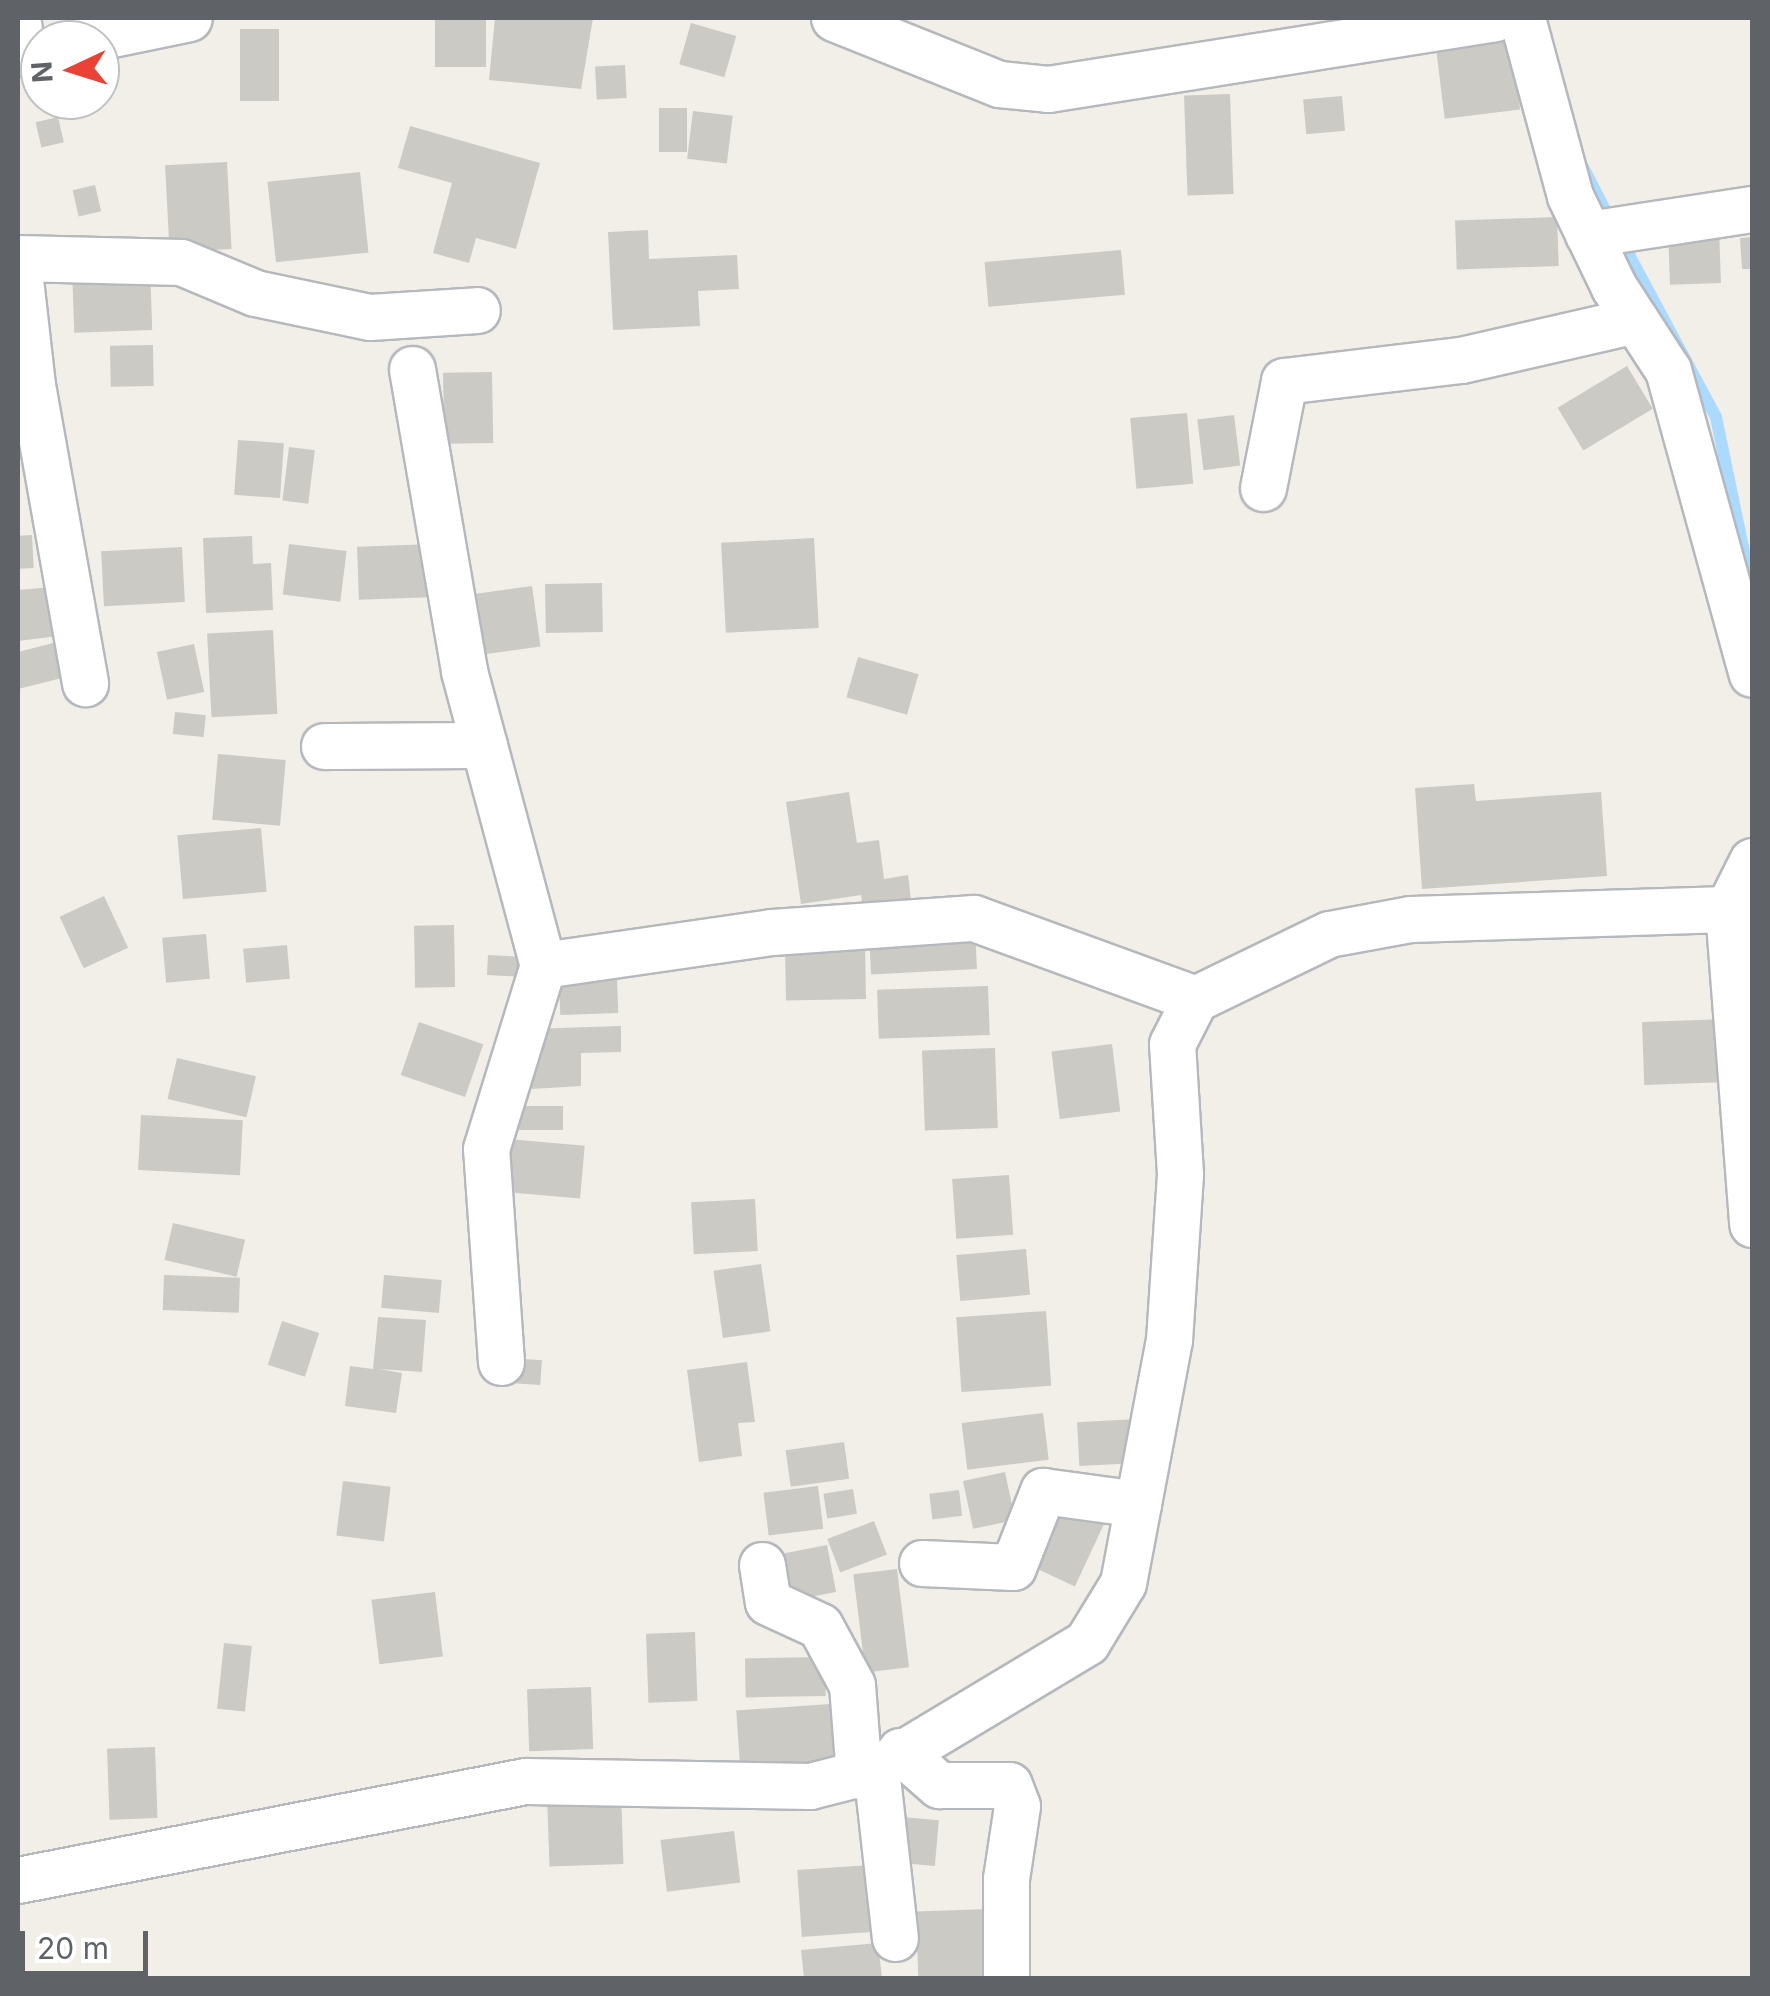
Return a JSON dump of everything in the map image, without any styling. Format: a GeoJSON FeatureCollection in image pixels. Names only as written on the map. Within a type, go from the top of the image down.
{"type":"FeatureCollection","features":[{"type":"Feature","properties":{"kind":"street"},"geometry":{"type":"LineString","coordinates":[[120,32],[189,18]]}},
{"type":"Feature","properties":{"kind":"street"},"geometry":{"type":"LineString","coordinates":[[835,18],[999,84],[1048,90],[1494,18]]}},
{"type":"Feature","properties":{"kind":"street"},"geometry":{"type":"LineString","coordinates":[[1522,18],[1554,155],[1588,234],[1635,320],[1668,370],[1706,492],[1751,685]]}},
{"type":"Feature","properties":{"kind":"street"},"geometry":{"type":"LineString","coordinates":[[1588,234],[1752,209]]}},
{"type":"Feature","properties":{"kind":"street"},"geometry":{"type":"LineString","coordinates":[[85,683],[25,387],[18,260],[180,262],[255,293],[370,318],[477,310]]}},
{"type":"Feature","properties":{"kind":"street"},"geometry":{"type":"LineString","coordinates":[[1263,488],[1284,381],[1461,360],[1635,320]]}},
{"type":"Feature","properties":{"kind":"street"},"geometry":{"type":"LineString","coordinates":[[412,369],[464,671],[543,965],[486,1149],[501,1362]]}},
{"type":"Feature","properties":{"kind":"street"},"geometry":{"type":"LineString","coordinates":[[324,746],[484,745]]}},
{"type":"Feature","properties":{"kind":"street"},"geometry":{"type":"LineString","coordinates":[[1752,861],[1728,909],[1752,1224]]}},
{"type":"Feature","properties":{"kind":"street"},"geometry":{"type":"LineString","coordinates":[[18,1880],[525,1781],[810,1786],[879,1765],[1087,1642],[1123,1583],[1169,1340],[1180,1174],[1172,1044],[1195,999],[1330,934],[1410,919],[1728,909]]}},
{"type":"Feature","properties":{"kind":"street"},"geometry":{"type":"LineString","coordinates":[[543,965],[772,932],[974,918],[1195,999]]}},
{"type":"Feature","properties":{"kind":"street"},"geometry":{"type":"LineString","coordinates":[[922,1563],[1013,1567],[1043,1491],[1138,1504]]}},
{"type":"Feature","properties":{"kind":"street"},"geometry":{"type":"LineString","coordinates":[[762,1565],[768,1602],[820,1626],[852,1685],[879,1765],[895,1938]]}},
{"type":"Feature","properties":{"kind":"street"},"geometry":{"type":"LineString","coordinates":[[879,1765],[939,1785],[1008,1785],[1017,1806],[1006,1879],[1006,1978]]}},
{"type":"Feature","properties":{"kind":"building"},"geometry":{"type":"Polygon","coordinates":[[[435,18],[486,18],[486,67],[435,67],[435,18]]]}},
{"type":"Feature","properties":{"kind":"building"},"geometry":{"type":"Polygon","coordinates":[[[495,18],[593,18],[581,89],[489,80],[495,18]]]}},
{"type":"Feature","properties":{"kind":"building"},"geometry":{"type":"Polygon","coordinates":[[[691,23],[736,36],[724,77],[679,64],[691,23]]]}},
{"type":"Feature","properties":{"kind":"building"},"geometry":{"type":"Polygon","coordinates":[[[240,29],[279,29],[279,101],[240,101],[240,29]]]}},
{"type":"Feature","properties":{"kind":"building"},"geometry":{"type":"Polygon","coordinates":[[[1511,35],[1520,109],[1445,119],[1436,44],[1511,35]]]}},
{"type":"Feature","properties":{"kind":"building"},"geometry":{"type":"Polygon","coordinates":[[[625,65],[627,98],[597,100],[595,67],[625,65]]]}},
{"type":"Feature","properties":{"kind":"building"},"geometry":{"type":"Polygon","coordinates":[[[1230,94],[1233,194],[1188,196],[1184,96],[1230,94]]]}},
{"type":"Feature","properties":{"kind":"building"},"geometry":{"type":"Polygon","coordinates":[[[1342,96],[1345,131],[1306,134],[1303,99],[1342,96]]]}},
{"type":"Feature","properties":{"kind":"building"},"geometry":{"type":"Polygon","coordinates":[[[659,108],[687,108],[687,152],[659,152],[659,108]]]}},
{"type":"Feature","properties":{"kind":"building"},"geometry":{"type":"Polygon","coordinates":[[[693,111],[733,116],[727,164],[687,159],[693,111]]]}},
{"type":"Feature","properties":{"kind":"building"},"geometry":{"type":"Polygon","coordinates":[[[59,120],[64,142],[41,148],[36,122],[59,120]]]}},
{"type":"Feature","properties":{"kind":"building"},"geometry":{"type":"Polygon","coordinates":[[[410,126],[540,163],[516,249],[476,238],[469,263],[433,253],[452,183],[398,168],[410,126]]]}},
{"type":"Feature","properties":{"kind":"building"},"geometry":{"type":"Polygon","coordinates":[[[227,162],[232,249],[170,252],[165,165],[227,162]]]}},
{"type":"Feature","properties":{"kind":"building"},"geometry":{"type":"Polygon","coordinates":[[[360,172],[368,253],[276,262],[268,182],[360,172]]]}},
{"type":"Feature","properties":{"kind":"building"},"geometry":{"type":"Polygon","coordinates":[[[95,185],[101,211],[79,216],[73,190],[95,185]]]}},
{"type":"Feature","properties":{"kind":"building"},"geometry":{"type":"Polygon","coordinates":[[[1557,217],[1559,266],[1457,270],[1455,221],[1557,217]]]}},
{"type":"Feature","properties":{"kind":"building"},"geometry":{"type":"Polygon","coordinates":[[[1719,227],[1721,283],[1670,285],[1668,229],[1719,227]]]}},
{"type":"Feature","properties":{"kind":"building"},"geometry":{"type":"Polygon","coordinates":[[[648,230],[649,259],[737,255],[739,289],[698,291],[700,326],[613,330],[608,232],[648,230]]]}},
{"type":"Feature","properties":{"kind":"building"},"geometry":{"type":"Polygon","coordinates":[[[1752,237],[1752,269],[1742,269],[1740,238],[1752,237]]]}},
{"type":"Feature","properties":{"kind":"building"},"geometry":{"type":"Polygon","coordinates":[[[1121,250],[1125,295],[988,307],[985,262],[1121,250]]]}},
{"type":"Feature","properties":{"kind":"building"},"geometry":{"type":"Polygon","coordinates":[[[150,266],[152,330],[74,333],[72,269],[150,266]]]}},
{"type":"Feature","properties":{"kind":"building"},"geometry":{"type":"Polygon","coordinates":[[[153,345],[154,386],[111,387],[110,346],[153,345]]]}},
{"type":"Feature","properties":{"kind":"building"},"geometry":{"type":"Polygon","coordinates":[[[1627,366],[1653,409],[1583,451],[1558,408],[1627,366]]]}},
{"type":"Feature","properties":{"kind":"building"},"geometry":{"type":"Polygon","coordinates":[[[492,372],[493,443],[444,444],[443,373],[492,372]]]}},
{"type":"Feature","properties":{"kind":"building"},"geometry":{"type":"Polygon","coordinates":[[[1187,413],[1193,484],[1136,489],[1130,418],[1187,413]]]}},
{"type":"Feature","properties":{"kind":"building"},"geometry":{"type":"Polygon","coordinates":[[[1234,415],[1240,466],[1203,470],[1197,420],[1234,415]]]}},
{"type":"Feature","properties":{"kind":"building"},"geometry":{"type":"Polygon","coordinates":[[[238,440],[284,443],[280,498],[234,495],[238,440]]]}},
{"type":"Feature","properties":{"kind":"building"},"geometry":{"type":"Polygon","coordinates":[[[289,447],[315,450],[308,504],[282,501],[289,447]]]}},
{"type":"Feature","properties":{"kind":"building"},"geometry":{"type":"Polygon","coordinates":[[[32,535],[34,568],[20,569],[18,536],[32,535]]]}},
{"type":"Feature","properties":{"kind":"building"},"geometry":{"type":"Polygon","coordinates":[[[252,536],[253,564],[271,563],[273,610],[206,613],[203,538],[252,536]]]}},
{"type":"Feature","properties":{"kind":"building"},"geometry":{"type":"Polygon","coordinates":[[[814,538],[819,628],[726,633],[721,543],[814,538]]]}},
{"type":"Feature","properties":{"kind":"building"},"geometry":{"type":"Polygon","coordinates":[[[289,544],[347,551],[340,602],[283,595],[289,544]]]}},
{"type":"Feature","properties":{"kind":"building"},"geometry":{"type":"Polygon","coordinates":[[[434,544],[436,597],[359,600],[357,547],[434,544]]]}},
{"type":"Feature","properties":{"kind":"building"},"geometry":{"type":"Polygon","coordinates":[[[182,547],[185,602],[104,606],[101,551],[182,547]]]}},
{"type":"Feature","properties":{"kind":"building"},"geometry":{"type":"Polygon","coordinates":[[[602,583],[603,632],[546,633],[545,584],[602,583]]]}},
{"type":"Feature","properties":{"kind":"building"},"geometry":{"type":"Polygon","coordinates":[[[532,586],[540,646],[472,656],[464,596],[532,586]]]}},
{"type":"Feature","properties":{"kind":"building"},"geometry":{"type":"Polygon","coordinates":[[[52,587],[58,636],[18,641],[18,590],[52,587]]]}},
{"type":"Feature","properties":{"kind":"building"},"geometry":{"type":"Polygon","coordinates":[[[273,630],[277,714],[211,717],[207,633],[273,630]]]}},
{"type":"Feature","properties":{"kind":"building"},"geometry":{"type":"Polygon","coordinates":[[[57,642],[66,677],[18,689],[18,652],[57,642]]]}},
{"type":"Feature","properties":{"kind":"building"},"geometry":{"type":"Polygon","coordinates":[[[194,644],[204,692],[167,700],[157,652],[194,644]]]}},
{"type":"Feature","properties":{"kind":"building"},"geometry":{"type":"Polygon","coordinates":[[[858,657],[919,674],[907,715],[846,697],[858,657]]]}},
{"type":"Feature","properties":{"kind":"building"},"geometry":{"type":"Polygon","coordinates":[[[175,712],[206,715],[204,737],[173,734],[175,712]]]}},
{"type":"Feature","properties":{"kind":"building"},"geometry":{"type":"Polygon","coordinates":[[[218,754],[286,760],[280,826],[212,820],[218,754]]]}},
{"type":"Feature","properties":{"kind":"building"},"geometry":{"type":"Polygon","coordinates":[[[1474,784],[1476,801],[1601,792],[1607,876],[1422,889],[1415,788],[1474,784]]]}},
{"type":"Feature","properties":{"kind":"building"},"geometry":{"type":"Polygon","coordinates":[[[849,792],[857,843],[879,840],[884,879],[908,875],[913,915],[865,922],[861,895],[801,904],[786,802],[849,792]]]}},
{"type":"Feature","properties":{"kind":"building"},"geometry":{"type":"Polygon","coordinates":[[[261,828],[267,892],[183,899],[177,835],[261,828]]]}},
{"type":"Feature","properties":{"kind":"building"},"geometry":{"type":"Polygon","coordinates":[[[104,896],[128,948],[84,968],[60,917],[104,896]]]}},
{"type":"Feature","properties":{"kind":"building"},"geometry":{"type":"Polygon","coordinates":[[[454,925],[455,987],[415,988],[414,926],[454,925]]]}},
{"type":"Feature","properties":{"kind":"building"},"geometry":{"type":"Polygon","coordinates":[[[975,931],[977,969],[871,974],[869,937],[975,931]]]}},
{"type":"Feature","properties":{"kind":"building"},"geometry":{"type":"Polygon","coordinates":[[[206,934],[210,979],[166,983],[162,938],[206,934]]]}},
{"type":"Feature","properties":{"kind":"building"},"geometry":{"type":"Polygon","coordinates":[[[865,942],[866,999],[786,1000],[785,943],[865,942]]]}},
{"type":"Feature","properties":{"kind":"building"},"geometry":{"type":"Polygon","coordinates":[[[287,945],[290,979],[246,983],[243,949],[287,945]]]}},
{"type":"Feature","properties":{"kind":"building"},"geometry":{"type":"Polygon","coordinates":[[[488,955],[525,957],[524,977],[487,975],[488,955]]]}},
{"type":"Feature","properties":{"kind":"building"},"geometry":{"type":"Polygon","coordinates":[[[617,978],[618,1013],[560,1015],[559,980],[617,978]]]}},
{"type":"Feature","properties":{"kind":"building"},"geometry":{"type":"Polygon","coordinates":[[[988,986],[990,1035],[879,1039],[877,990],[988,986]]]}},
{"type":"Feature","properties":{"kind":"building"},"geometry":{"type":"Polygon","coordinates":[[[1727,1019],[1729,1082],[1644,1085],[1642,1022],[1727,1019]]]}},
{"type":"Feature","properties":{"kind":"building"},"geometry":{"type":"Polygon","coordinates":[[[419,1022],[483,1044],[465,1097],[401,1075],[419,1022]]]}},
{"type":"Feature","properties":{"kind":"building"},"geometry":{"type":"Polygon","coordinates":[[[621,1026],[621,1052],[581,1053],[581,1086],[532,1089],[530,1029],[621,1026]]]}},
{"type":"Feature","properties":{"kind":"building"},"geometry":{"type":"Polygon","coordinates":[[[1112,1044],[1120,1111],[1060,1119],[1051,1051],[1112,1044]]]}},
{"type":"Feature","properties":{"kind":"building"},"geometry":{"type":"Polygon","coordinates":[[[995,1048],[998,1128],[925,1130],[922,1051],[995,1048]]]}},
{"type":"Feature","properties":{"kind":"building"},"geometry":{"type":"Polygon","coordinates":[[[177,1058],[256,1076],[246,1117],[168,1099],[177,1058]]]}},
{"type":"Feature","properties":{"kind":"building"},"geometry":{"type":"Polygon","coordinates":[[[511,1106],[563,1106],[563,1130],[511,1130],[511,1106]]]}},
{"type":"Feature","properties":{"kind":"building"},"geometry":{"type":"Polygon","coordinates":[[[141,1115],[243,1120],[240,1175],[138,1170],[141,1115]]]}},
{"type":"Feature","properties":{"kind":"building"},"geometry":{"type":"Polygon","coordinates":[[[508,1139],[585,1146],[580,1199],[503,1192],[508,1139]]]}},
{"type":"Feature","properties":{"kind":"building"},"geometry":{"type":"Polygon","coordinates":[[[1009,1175],[1013,1235],[956,1239],[952,1179],[1009,1175]]]}},
{"type":"Feature","properties":{"kind":"building"},"geometry":{"type":"Polygon","coordinates":[[[755,1199],[758,1251],[694,1254],[691,1202],[755,1199]]]}},
{"type":"Feature","properties":{"kind":"building"},"geometry":{"type":"Polygon","coordinates":[[[173,1223],[245,1240],[237,1277],[164,1260],[173,1223]]]}},
{"type":"Feature","properties":{"kind":"building"},"geometry":{"type":"Polygon","coordinates":[[[1026,1249],[1030,1295],[960,1301],[956,1255],[1026,1249]]]}},
{"type":"Feature","properties":{"kind":"building"},"geometry":{"type":"Polygon","coordinates":[[[761,1264],[770,1331],[723,1338],[713,1271],[761,1264]]]}},
{"type":"Feature","properties":{"kind":"building"},"geometry":{"type":"Polygon","coordinates":[[[164,1275],[240,1278],[239,1313],[163,1310],[164,1275]]]}},
{"type":"Feature","properties":{"kind":"building"},"geometry":{"type":"Polygon","coordinates":[[[384,1275],[442,1280],[439,1313],[381,1308],[384,1275]]]}},
{"type":"Feature","properties":{"kind":"building"},"geometry":{"type":"Polygon","coordinates":[[[1046,1311],[1051,1386],[961,1392],[956,1317],[1046,1311]]]}},
{"type":"Feature","properties":{"kind":"building"},"geometry":{"type":"Polygon","coordinates":[[[378,1317],[426,1320],[422,1372],[379,1369],[402,1373],[396,1413],[345,1406],[350,1366],[373,1369],[378,1317]]]}},
{"type":"Feature","properties":{"kind":"building"},"geometry":{"type":"Polygon","coordinates":[[[282,1321],[319,1333],[305,1377],[268,1365],[282,1321]]]}},
{"type":"Feature","properties":{"kind":"building"},"geometry":{"type":"Polygon","coordinates":[[[511,1358],[542,1360],[540,1385],[509,1383],[511,1358]]]}},
{"type":"Feature","properties":{"kind":"building"},"geometry":{"type":"Polygon","coordinates":[[[747,1362],[755,1422],[738,1423],[742,1456],[699,1462],[687,1370],[747,1362]]]}},
{"type":"Feature","properties":{"kind":"building"},"geometry":{"type":"Polygon","coordinates":[[[1043,1413],[1049,1460],[967,1470],[962,1423],[1043,1413]]]}},
{"type":"Feature","properties":{"kind":"building"},"geometry":{"type":"Polygon","coordinates":[[[1137,1419],[1139,1463],[1079,1466],[1077,1422],[1137,1419]]]}},
{"type":"Feature","properties":{"kind":"building"},"geometry":{"type":"Polygon","coordinates":[[[844,1442],[849,1479],[791,1487],[786,1450],[844,1442]]]}},
{"type":"Feature","properties":{"kind":"building"},"geometry":{"type":"Polygon","coordinates":[[[1005,1472],[1015,1520],[973,1529],[963,1481],[1005,1472]]]}},
{"type":"Feature","properties":{"kind":"building"},"geometry":{"type":"Polygon","coordinates":[[[343,1481],[391,1487],[384,1541],[336,1536],[343,1481]]]}},
{"type":"Feature","properties":{"kind":"building"},"geometry":{"type":"Polygon","coordinates":[[[818,1486],[823,1529],[769,1535],[763,1493],[818,1486]]]}},
{"type":"Feature","properties":{"kind":"building"},"geometry":{"type":"Polygon","coordinates":[[[853,1489],[857,1514],[827,1518],[823,1494],[853,1489]]]}},
{"type":"Feature","properties":{"kind":"building"},"geometry":{"type":"Polygon","coordinates":[[[959,1490],[962,1516],[932,1519],[929,1494],[959,1490]]]}},
{"type":"Feature","properties":{"kind":"building"},"geometry":{"type":"Polygon","coordinates":[[[1060,1500],[1105,1521],[1075,1586],[1030,1565],[1060,1500]]]}},
{"type":"Feature","properties":{"kind":"building"},"geometry":{"type":"Polygon","coordinates":[[[874,1521],[887,1555],[840,1573],[827,1539],[874,1521]]]}},
{"type":"Feature","properties":{"kind":"building"},"geometry":{"type":"Polygon","coordinates":[[[827,1545],[836,1592],[790,1601],[781,1554],[827,1545]]]}},
{"type":"Feature","properties":{"kind":"building"},"geometry":{"type":"Polygon","coordinates":[[[897,1569],[909,1667],[865,1673],[853,1574],[897,1569]]]}},
{"type":"Feature","properties":{"kind":"building"},"geometry":{"type":"Polygon","coordinates":[[[435,1592],[443,1657],[379,1664],[371,1600],[435,1592]]]}},
{"type":"Feature","properties":{"kind":"building"},"geometry":{"type":"Polygon","coordinates":[[[695,1632],[697,1701],[648,1703],[646,1634],[695,1632]]]}},
{"type":"Feature","properties":{"kind":"building"},"geometry":{"type":"Polygon","coordinates":[[[224,1643],[252,1646],[245,1712],[217,1709],[224,1643]]]}},
{"type":"Feature","properties":{"kind":"building"},"geometry":{"type":"Polygon","coordinates":[[[825,1657],[826,1696],[746,1697],[745,1658],[825,1657]]]}},
{"type":"Feature","properties":{"kind":"building"},"geometry":{"type":"Polygon","coordinates":[[[591,1687],[593,1749],[529,1751],[527,1689],[591,1687]]]}},
{"type":"Feature","properties":{"kind":"building"},"geometry":{"type":"Polygon","coordinates":[[[830,1704],[834,1762],[740,1768],[736,1711],[830,1704]]]}},
{"type":"Feature","properties":{"kind":"building"},"geometry":{"type":"Polygon","coordinates":[[[155,1747],[157,1818],[110,1820],[107,1749],[155,1747]]]}},
{"type":"Feature","properties":{"kind":"building"},"geometry":{"type":"Polygon","coordinates":[[[621,1793],[623,1864],[550,1867],[547,1796],[621,1793]]]}},
{"type":"Feature","properties":{"kind":"building"},"geometry":{"type":"Polygon","coordinates":[[[902,1817],[939,1820],[935,1866],[898,1863],[902,1817]]]}},
{"type":"Feature","properties":{"kind":"building"},"geometry":{"type":"Polygon","coordinates":[[[734,1831],[740,1883],[667,1892],[661,1840],[734,1831]]]}},
{"type":"Feature","properties":{"kind":"building"},"geometry":{"type":"Polygon","coordinates":[[[870,1865],[875,1932],[802,1937],[797,1870],[870,1865]]]}},
{"type":"Feature","properties":{"kind":"building"},"geometry":{"type":"Polygon","coordinates":[[[989,1909],[991,1978],[918,1978],[916,1912],[989,1909]]]}},
{"type":"Feature","properties":{"kind":"building"},"geometry":{"type":"Polygon","coordinates":[[[878,1943],[882,1978],[804,1978],[801,1950],[878,1943]]]}},
{"type":"Feature","properties":{"kind":"waterway"},"geometry":{"type":"LineString","coordinates":[[1583,167],[1610,220]]}},
{"type":"Feature","properties":{"kind":"waterway"},"geometry":{"type":"LineString","coordinates":[[1620,238],[1716,417],[1752,591]]}}]}
